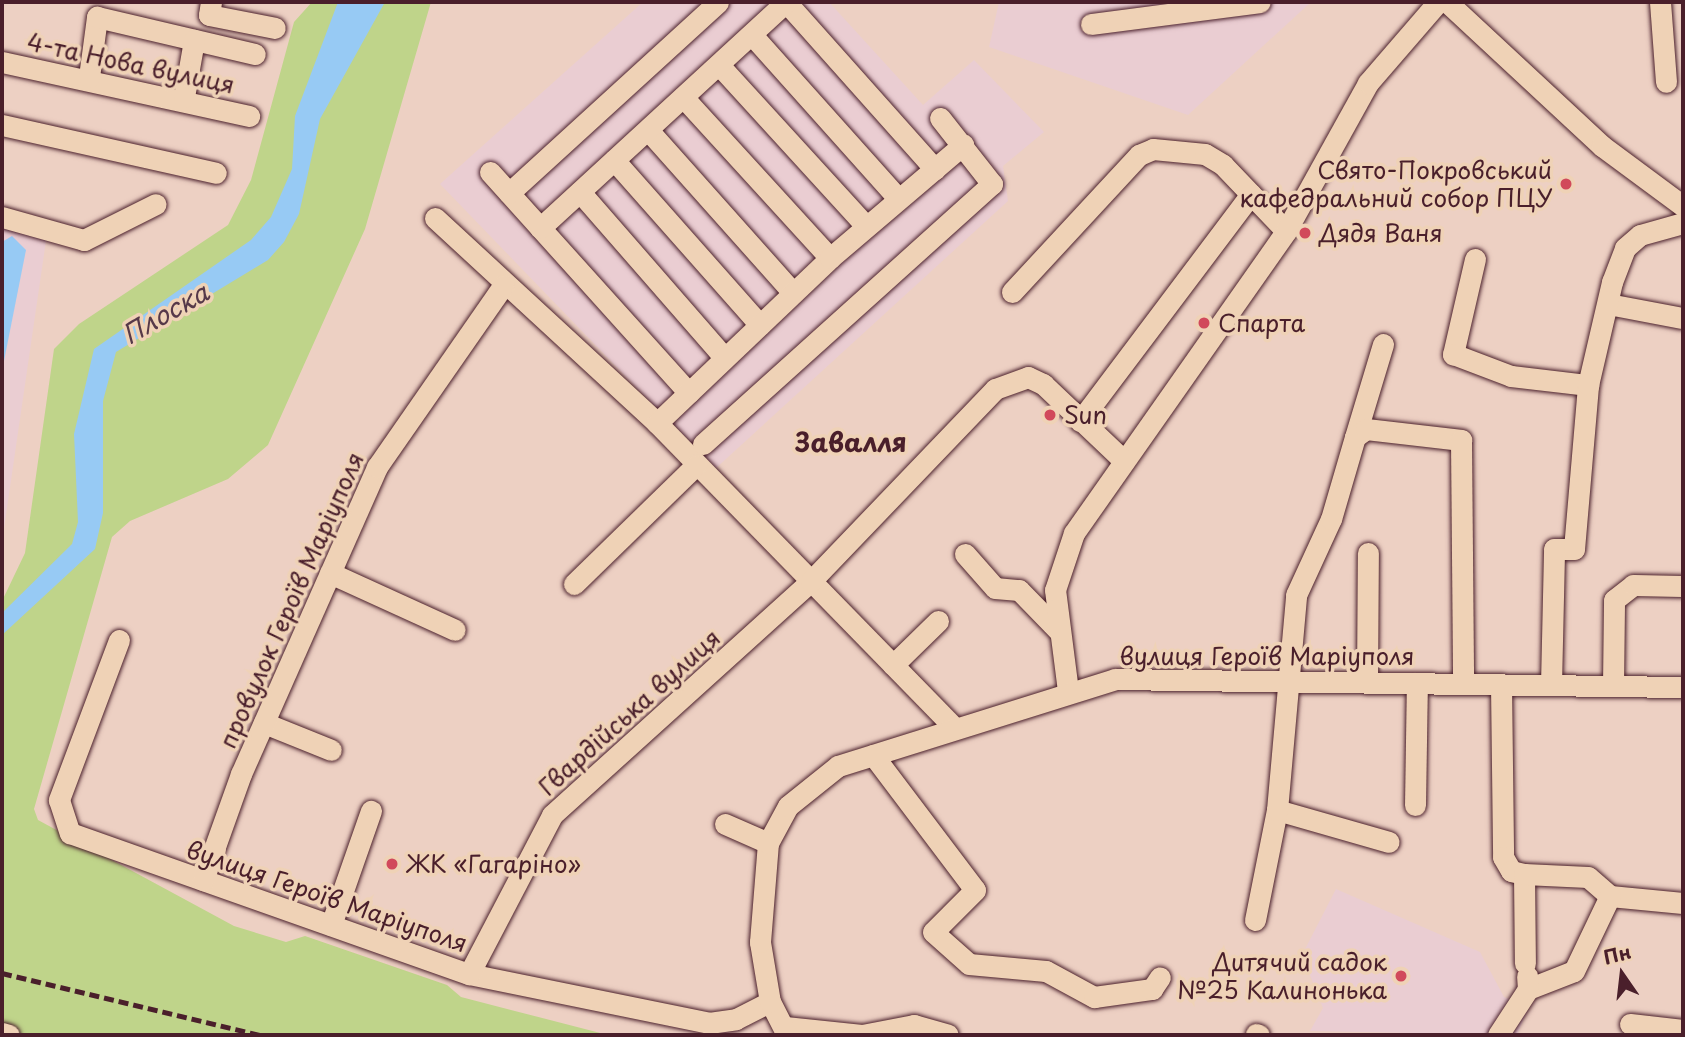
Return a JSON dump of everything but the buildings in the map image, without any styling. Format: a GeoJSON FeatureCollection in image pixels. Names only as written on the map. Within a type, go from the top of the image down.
{"type":"FeatureCollection","features":[{"type":"Feature","properties":{"kind":"street"},"geometry":{"type":"LineString","coordinates":[[211,2],[209,15],[275,28]]}},
{"type":"Feature","properties":{"kind":"street"},"geometry":{"type":"LineString","coordinates":[[509,193],[718,2]]}},
{"type":"Feature","properties":{"kind":"street"},"geometry":{"type":"LineString","coordinates":[[540,228],[786,2],[935,169]]}},
{"type":"Feature","properties":{"kind":"street"},"geometry":{"type":"LineString","coordinates":[[1091,24],[1260,2]]}},
{"type":"Feature","properties":{"kind":"street"},"geometry":{"type":"LineString","coordinates":[[1068,691],[1055,590],[1064,553],[1124,461],[1286,231],[1368,83],[1438,2]]}},
{"type":"Feature","properties":{"kind":"street"},"geometry":{"type":"LineString","coordinates":[[1447,2],[1602,146],[1683,206]]}},
{"type":"Feature","properties":{"kind":"street"},"geometry":{"type":"LineString","coordinates":[[1660,2],[1666,82]]}},
{"type":"Feature","properties":{"kind":"street"},"geometry":{"type":"LineString","coordinates":[[89,76],[97,17],[255,54]]}},
{"type":"Feature","properties":{"kind":"street"},"geometry":{"type":"LineString","coordinates":[[752,35],[897,197]]}},
{"type":"Feature","properties":{"kind":"street"},"geometry":{"type":"LineString","coordinates":[[184,97],[194,40]]}},
{"type":"Feature","properties":{"kind":"street","name":"4-та Нова вулиця"},"geometry":{"type":"LineString","coordinates":[[2,62],[89,76],[184,97],[249,116]]}},
{"type":"Feature","properties":{"kind":"street"},"geometry":{"type":"LineString","coordinates":[[719,65],[866,226]]}},
{"type":"Feature","properties":{"kind":"street"},"geometry":{"type":"LineString","coordinates":[[683,97],[830,258]]}},
{"type":"Feature","properties":{"kind":"street"},"geometry":{"type":"LineString","coordinates":[[703,444],[992,184],[940,118]]}},
{"type":"Feature","properties":{"kind":"street"},"geometry":{"type":"LineString","coordinates":[[2,125],[216,173]]}},
{"type":"Feature","properties":{"kind":"street"},"geometry":{"type":"LineString","coordinates":[[648,130],[793,293]]}},
{"type":"Feature","properties":{"kind":"street"},"geometry":{"type":"LineString","coordinates":[[656,423],[897,197],[963,145]]}},
{"type":"Feature","properties":{"kind":"street"},"geometry":{"type":"LineString","coordinates":[[1012,292],[1139,155],[1153,149],[1205,154],[1251,194],[1286,231]]}},
{"type":"Feature","properties":{"kind":"street"},"geometry":{"type":"LineString","coordinates":[[614,160],[760,325]]}},
{"type":"Feature","properties":{"kind":"street"},"geometry":{"type":"LineString","coordinates":[[490,172],[689,393]]}},
{"type":"Feature","properties":{"kind":"street"},"geometry":{"type":"LineString","coordinates":[[580,192],[725,358]]}},
{"type":"Feature","properties":{"kind":"street"},"geometry":{"type":"LineString","coordinates":[[1124,461],[1080,421],[1251,194]]}},
{"type":"Feature","properties":{"kind":"street"},"geometry":{"type":"LineString","coordinates":[[2,217],[84,240],[156,204]]}},
{"type":"Feature","properties":{"kind":"street"},"geometry":{"type":"LineString","coordinates":[[435,218],[503,286],[656,423],[952,725]]}},
{"type":"Feature","properties":{"kind":"street"},"geometry":{"type":"LineString","coordinates":[[1550,685],[1554,549],[1574,549],[1588,385],[1608,304],[1625,248],[1640,235],[1683,223]]}},
{"type":"Feature","properties":{"kind":"street"},"geometry":{"type":"LineString","coordinates":[[1475,258],[1454,354],[1511,376],[1588,385]]}},
{"type":"Feature","properties":{"kind":"street","name":"провулок Героїв Маріуполя"},"geometry":{"type":"LineString","coordinates":[[203,880],[264,723],[377,467],[503,286]]}},
{"type":"Feature","properties":{"kind":"street"},"geometry":{"type":"LineString","coordinates":[[1608,304],[1682,318]]}},
{"type":"Feature","properties":{"kind":"street"},"geometry":{"type":"LineString","coordinates":[[1255,920],[1277,810],[1296,595],[1331,519],[1383,344]]}},
{"type":"Feature","properties":{"kind":"street","name":"Гвардійська вулиця"},"geometry":{"type":"LineString","coordinates":[[469,974],[552,815],[811,581],[1010,379],[1043,384],[1080,421]]}},
{"type":"Feature","properties":{"kind":"street"},"geometry":{"type":"LineString","coordinates":[[1355,437],[1374,427],[1461,440],[1463,684]]}},
{"type":"Feature","properties":{"kind":"street"},"geometry":{"type":"LineString","coordinates":[[574,584],[696,465]]}},
{"type":"Feature","properties":{"kind":"street"},"geometry":{"type":"LineString","coordinates":[[1367,682],[1368,553]]}},
{"type":"Feature","properties":{"kind":"street"},"geometry":{"type":"LineString","coordinates":[[965,554],[995,588],[1018,590],[1059,631]]}},
{"type":"Feature","properties":{"kind":"street"},"geometry":{"type":"LineString","coordinates":[[330,573],[455,630]]}},
{"type":"Feature","properties":{"kind":"street"},"geometry":{"type":"LineString","coordinates":[[1613,686],[1614,600],[1633,585],[1683,586]]}},
{"type":"Feature","properties":{"kind":"street"},"geometry":{"type":"LineString","coordinates":[[893,665],[938,621]]}},
{"type":"Feature","properties":{"kind":"street","name":"вулиця Героїв Маріуполя"},"geometry":{"type":"LineString","coordinates":[[120,640],[59,800],[62,824],[70,834],[469,974],[709,1023],[736,1019],[769,1002]]}},
{"type":"Feature","properties":{"kind":"street","name":"вулиця Героїв Маріуполя"},"geometry":{"type":"LineString","coordinates":[[786,1031],[769,1002],[760,903],[768,843],[807,785],[873,755],[952,725],[1068,691],[1122,679],[1683,687]]}},
{"type":"Feature","properties":{"kind":"street"},"geometry":{"type":"LineString","coordinates":[[1415,806],[1417,683]]}},
{"type":"Feature","properties":{"kind":"street"},"geometry":{"type":"LineString","coordinates":[[1501,684],[1503,857],[1511,871],[1588,877],[1610,896],[1683,903]]}},
{"type":"Feature","properties":{"kind":"street"},"geometry":{"type":"LineString","coordinates":[[264,723],[331,750]]}},
{"type":"Feature","properties":{"kind":"street"},"geometry":{"type":"LineString","coordinates":[[873,755],[975,890],[933,932],[969,964],[1046,971],[1094,997],[1152,989],[1160,977]]}},
{"type":"Feature","properties":{"kind":"street"},"geometry":{"type":"LineString","coordinates":[[1277,810],[1389,842]]}},
{"type":"Feature","properties":{"kind":"street"},"geometry":{"type":"LineString","coordinates":[[331,925],[371,811]]}},
{"type":"Feature","properties":{"kind":"street"},"geometry":{"type":"LineString","coordinates":[[725,824],[768,843]]}},
{"type":"Feature","properties":{"kind":"street"},"geometry":{"type":"LineString","coordinates":[[1498,1035],[1526,976],[1524,874]]}},
{"type":"Feature","properties":{"kind":"street"},"geometry":{"type":"LineString","coordinates":[[1526,976],[1574,971],[1610,896]]}},
{"type":"Feature","properties":{"kind":"street"},"geometry":{"type":"LineString","coordinates":[[1630,1024],[1683,1030]]}},
{"type":"Feature","properties":{"kind":"street"},"geometry":{"type":"LineString","coordinates":[[786,1031],[862,1035],[915,1025],[948,1035]]}},
{"type":"Feature","properties":{"kind":"street"},"geometry":{"type":"LineString","coordinates":[[2,1033],[9,1035]]}},
{"type":"Feature","properties":{"kind":"shaded area"},"geometry":{"type":"Polygon","coordinates":[[[643,2],[829,2],[923,105],[974,60],[1044,132],[1003,166],[1008,201],[715,469],[440,184],[643,2]]]}},
{"type":"Feature","properties":{"kind":"shaded area"},"geometry":{"type":"Polygon","coordinates":[[[999,2],[1311,2],[1188,115],[989,47],[999,2]]]}},
{"type":"Feature","properties":{"kind":"shaded area"},"geometry":{"type":"Polygon","coordinates":[[[2,227],[47,234],[2,542],[2,227]]]}},
{"type":"Feature","properties":{"kind":"shaded area","name":"Дитячий садок №25 Калинонька"},"geometry":{"type":"Polygon","coordinates":[[[1336,889],[1480,952],[1504,997],[1529,1007],[1517,1035],[1310,1031],[1323,1008],[1302,955],[1336,889]]]}},
{"type":"Feature","properties":{"kind":"green space"},"geometry":{"type":"Polygon","coordinates":[[[312,2],[431,2],[365,229],[268,445],[228,479],[130,521],[112,537],[34,809],[38,820],[234,926],[286,942],[305,936],[447,985],[461,997],[608,1035],[2,1033],[2,601],[25,553],[54,349],[79,324],[228,225],[251,180],[294,22],[312,2]]]}},
{"type":"Feature","properties":{"kind":"water","name":"Плоска"},"geometry":{"type":"Polygon","coordinates":[[[338,2],[385,2],[320,119],[299,214],[284,242],[268,260],[116,352],[103,401],[103,513],[95,549],[2,635],[2,613],[72,544],[78,522],[74,434],[94,349],[251,240],[271,217],[292,169],[295,116],[338,2]]]}},
{"type":"Feature","properties":{"kind":"water"},"geometry":{"type":"Polygon","coordinates":[[[12,236],[26,250],[2,371],[2,242],[12,236]]]}},
{"type":"Feature","properties":{"kind":"railway"},"geometry":{"type":"LineString","coordinates":[[2,973],[261,1035]]}},
{"type":"Feature","properties":{"kind":"place","name":"Свято-Покровський кафедральний собор ПЦУ"},"geometry":{"type":"Point","coordinates":[1566,184]}},
{"type":"Feature","properties":{"kind":"place","name":"Дядя Ваня"},"geometry":{"type":"Point","coordinates":[1305,233]}},
{"type":"Feature","properties":{"kind":"place","name":"Спарта"},"geometry":{"type":"Point","coordinates":[1204,323]}},
{"type":"Feature","properties":{"kind":"place","name":"Sun"},"geometry":{"type":"Point","coordinates":[1050,415]}},
{"type":"Feature","properties":{"kind":"place","name":"ЖК «Гагаріно»"},"geometry":{"type":"Point","coordinates":[392,864]}},
{"type":"Feature","properties":{"kind":"place","name":"Дитячий садок №25 Калинонька"},"geometry":{"type":"Point","coordinates":[1401,976]}},
{"type":"Feature","properties":{"kind":"district","name":"Завалля"},"geometry":{"type":"Point","coordinates":[851,442]}}]}
